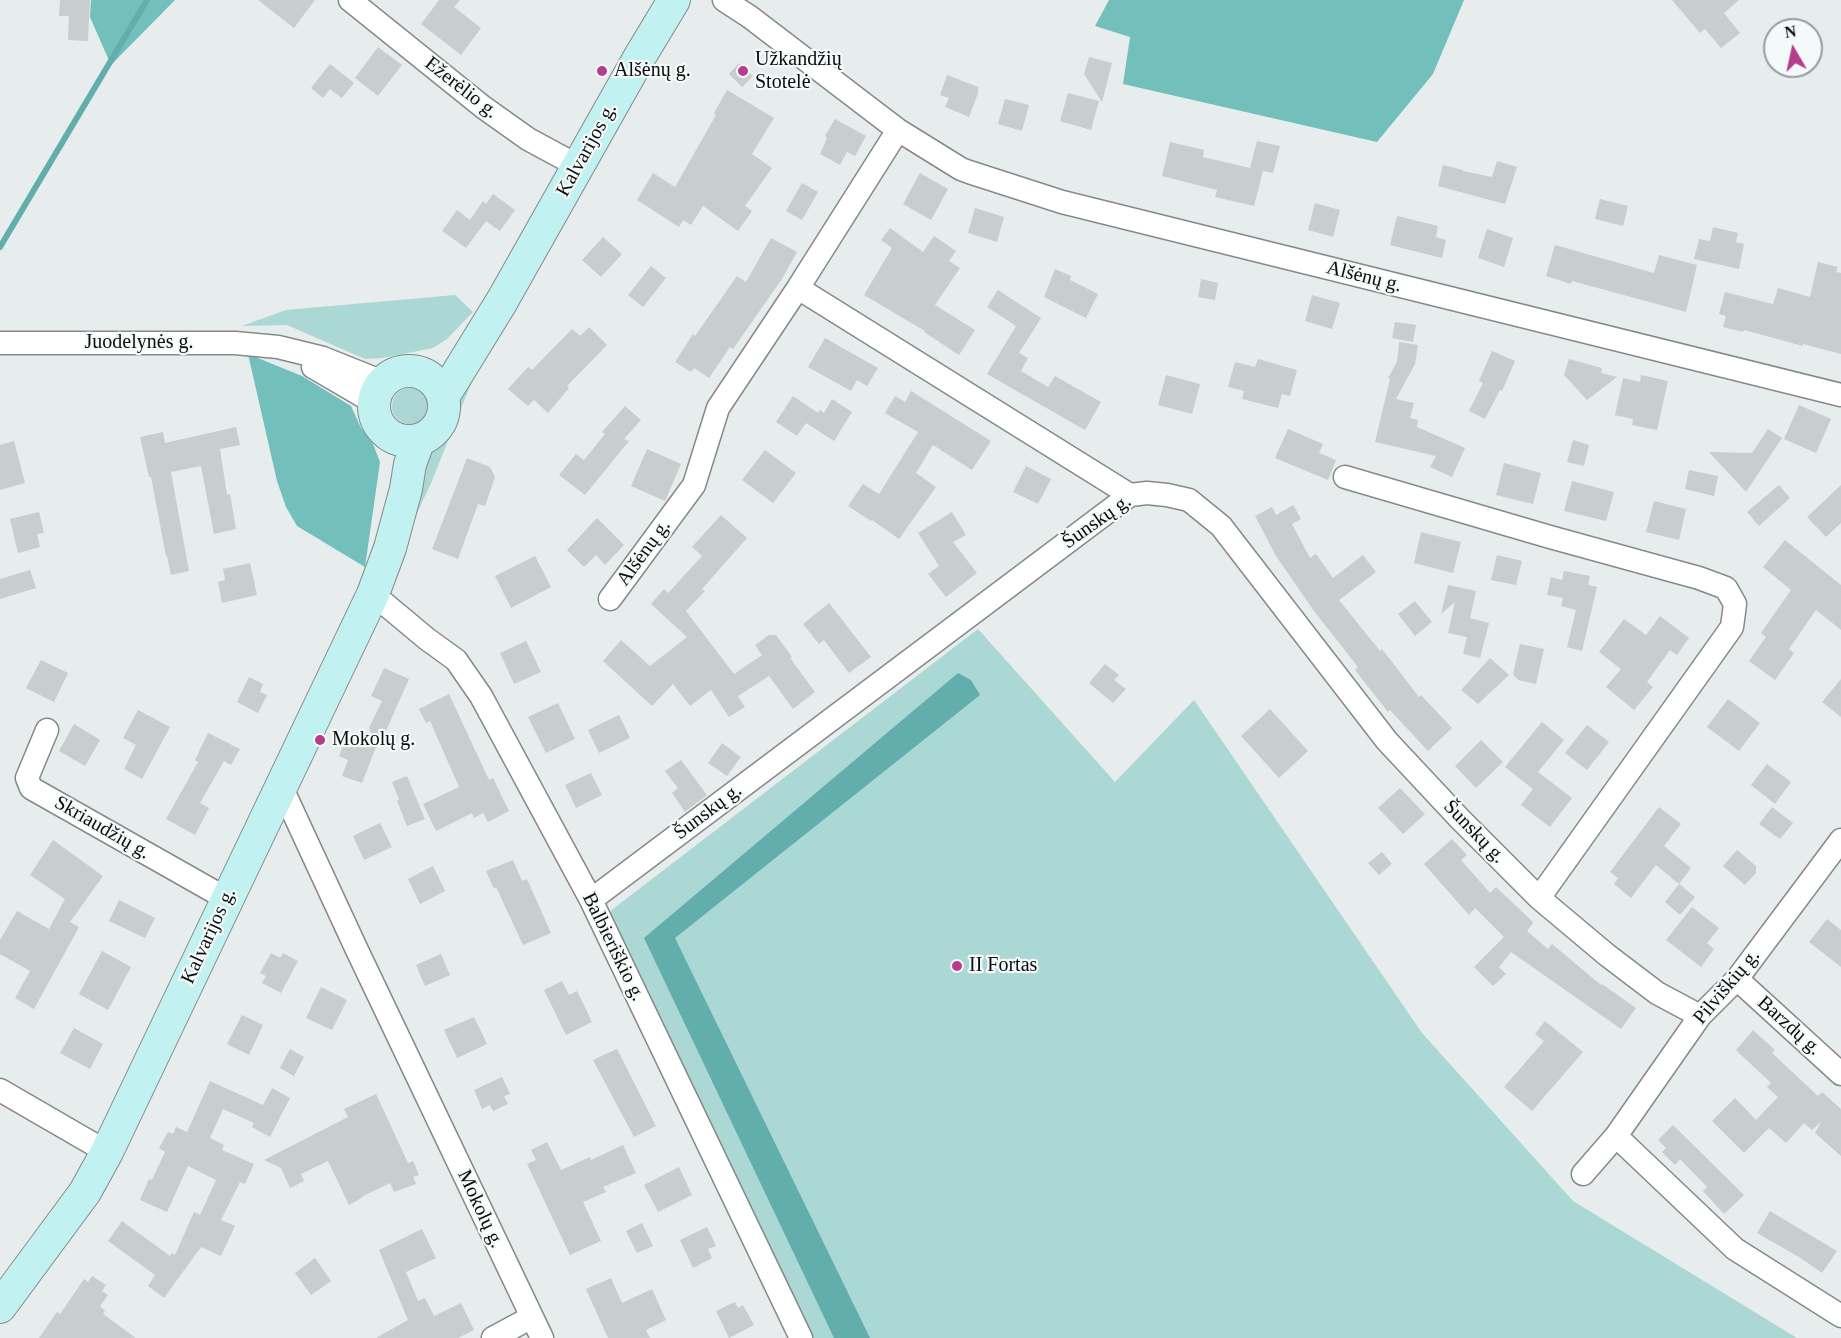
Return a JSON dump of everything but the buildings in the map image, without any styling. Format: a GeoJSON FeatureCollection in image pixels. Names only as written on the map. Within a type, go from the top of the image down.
{"type":"FeatureCollection","features":[{"type":"Feature","properties":{"kind":"main road","name":"Kalvarijos g."},"geometry":{"type":"LineString","coordinates":[[443,397],[502,302],[674,0]]}},
{"type":"Feature","properties":{"kind":"main road","name":"Kalvarijos g."},"geometry":{"type":"LineString","coordinates":[[422,373],[444,359],[502,302]]}},
{"type":"Feature","properties":{"kind":"main road"},"geometry":{"type":"LineString","coordinates":[[401,371],[422,373],[438,387],[443,397],[442,418],[429,435],[419,440],[396,439],[378,424],[374,413],[378,392],[391,375],[401,371]]}},
{"type":"Feature","properties":{"kind":"main road","name":"Kalvarijos g."},"geometry":{"type":"LineString","coordinates":[[386,433],[392,461],[390,548]]}},
{"type":"Feature","properties":{"kind":"main road","name":"Kalvarijos g."},"geometry":{"type":"LineString","coordinates":[[0,1307],[86,1192],[107,1152],[373,594],[390,548],[406,489],[410,464],[419,440]]}},
{"type":"Feature","properties":{"kind":"street","name":"Ežerėlio g."},"geometry":{"type":"LineString","coordinates":[[350,0],[483,107],[528,139],[578,166]]}},
{"type":"Feature","properties":{"kind":"street","name":"Alšėnų g."},"geometry":{"type":"LineString","coordinates":[[724,0],[755,8],[898,129],[961,169],[1062,202],[1841,395]]}},
{"type":"Feature","properties":{"kind":"street","name":"Alšėnų g."},"geometry":{"type":"LineString","coordinates":[[610,599],[694,485],[718,408],[798,288],[898,129]]}},
{"type":"Feature","properties":{"kind":"street"},"geometry":{"type":"LineString","coordinates":[[798,288],[1130,495]]}},
{"type":"Feature","properties":{"kind":"street","name":"Juodelynės g."},"geometry":{"type":"LineString","coordinates":[[0,343],[235,343],[278,347],[323,358],[378,392]]}},
{"type":"Feature","properties":{"kind":"street"},"geometry":{"type":"LineString","coordinates":[[1345,477],[1699,578],[1725,588],[1735,604],[1732,627],[1539,898]]}},
{"type":"Feature","properties":{"kind":"street","name":"Šunskų g."},"geometry":{"type":"LineString","coordinates":[[591,900],[1130,495],[1147,493],[1167,495],[1189,500],[1221,526],[1386,741],[1539,898],[1657,993],[1700,1016]]}},
{"type":"Feature","properties":{"kind":"street","name":"Balbieriškio g."},"geometry":{"type":"LineString","coordinates":[[373,594],[456,660],[481,696],[591,900],[801,1338]]}},
{"type":"Feature","properties":{"kind":"street","name":"Skriaudžių g."},"geometry":{"type":"LineString","coordinates":[[47,730],[27,778],[31,788],[227,899]]}},
{"type":"Feature","properties":{"kind":"street","name":"Mokolų g."},"geometry":{"type":"LineString","coordinates":[[281,786],[542,1338]]}},
{"type":"Feature","properties":{"kind":"street","name":"Pilviškių g."},"geometry":{"type":"LineString","coordinates":[[1583,1174],[1616,1136],[1700,1016],[1737,979],[1841,840]]}},
{"type":"Feature","properties":{"kind":"street","name":"Barzdų g."},"geometry":{"type":"LineString","coordinates":[[1737,979],[1841,1074]]}},
{"type":"Feature","properties":{"kind":"street"},"geometry":{"type":"LineString","coordinates":[[0,1090],[107,1152]]}},
{"type":"Feature","properties":{"kind":"street"},"geometry":{"type":"LineString","coordinates":[[1616,1136],[1735,1249],[1841,1316]]}},
{"type":"Feature","properties":{"kind":"street"},"geometry":{"type":"LineString","coordinates":[[493,1338],[532,1317]]}},
{"type":"Feature","properties":{"kind":"shaded area"},"geometry":{"type":"Polygon","coordinates":[[[91,0],[175,0],[111,65],[90,17],[91,0]]]}},
{"type":"Feature","properties":{"kind":"shaded area"},"geometry":{"type":"Polygon","coordinates":[[[1109,0],[1464,0],[1433,74],[1377,142],[1123,84],[1130,37],[1095,26],[1109,0]]]}},
{"type":"Feature","properties":{"kind":"shaded area"},"geometry":{"type":"Polygon","coordinates":[[[455,295],[473,312],[447,339],[433,348],[383,358],[365,359],[287,325],[242,326],[286,310],[455,295]]]}},
{"type":"Feature","properties":{"kind":"shaded area"},"geometry":{"type":"Polygon","coordinates":[[[485,349],[431,483],[399,552],[429,446],[444,434],[452,421],[455,399],[485,349]]]}},
{"type":"Feature","properties":{"kind":"shaded area"},"geometry":{"type":"Polygon","coordinates":[[[248,354],[302,376],[351,406],[361,428],[373,444],[380,462],[365,567],[297,526],[286,507],[277,481],[248,354]]]}},
{"type":"Feature","properties":{"kind":"shaded area"},"geometry":{"type":"Polygon","coordinates":[[[410,388],[423,393],[428,406],[423,419],[410,424],[397,419],[392,406],[397,393],[410,388]]]}},
{"type":"Feature","properties":{"kind":"shaded area","name":"II Fortas"},"geometry":{"type":"Polygon","coordinates":[[[978,629],[1115,782],[1194,700],[1422,1033],[1573,1201],[1797,1338],[812,1338],[609,912],[978,629]]]}},
{"type":"Feature","properties":{"kind":"shaded area"},"geometry":{"type":"Polygon","coordinates":[[[958,673],[971,680],[980,695],[675,938],[870,1338],[834,1338],[644,938],[958,673]]]}},
{"type":"Feature","properties":{"kind":"waterway"},"geometry":{"type":"LineString","coordinates":[[0,247],[147,0]]}},
{"type":"Feature","properties":{"kind":"place","name":"Alšėnų g."},"geometry":{"type":"Point","coordinates":[602,71]}},
{"type":"Feature","properties":{"kind":"place","name":"Užkandžių Stotelė"},"geometry":{"type":"Point","coordinates":[743,71]}},
{"type":"Feature","properties":{"kind":"place","name":"Mokolų g."},"geometry":{"type":"Point","coordinates":[320,740]}},
{"type":"Feature","properties":{"kind":"place","name":"II Fortas"},"geometry":{"type":"Point","coordinates":[957,966]}}]}
